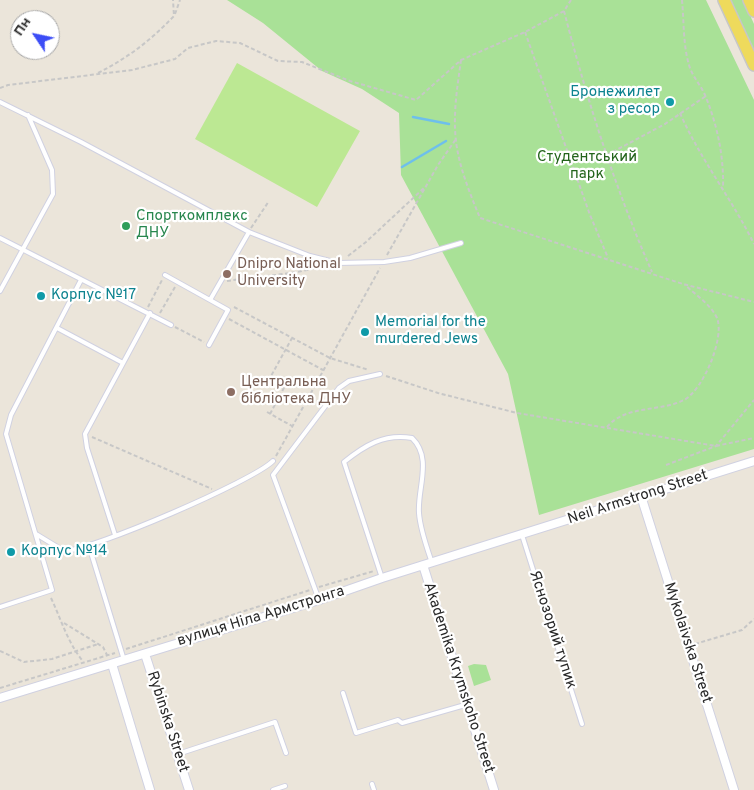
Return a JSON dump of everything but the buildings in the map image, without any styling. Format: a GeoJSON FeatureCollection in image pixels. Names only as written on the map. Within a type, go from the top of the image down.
{"type":"FeatureCollection","features":[{"type":"Feature","properties":{"kind":"main road"},"geometry":{"type":"LineString","coordinates":[[724,0],[754,65]]}},
{"type":"Feature","properties":{"kind":"main road"},"geometry":{"type":"LineString","coordinates":[[749,0],[754,11]]}},
{"type":"Feature","properties":{"kind":"street","name":"Neil Armstrong Street"},"geometry":{"type":"LineString","coordinates":[[522,535],[754,461]]}},
{"type":"Feature","properties":{"kind":"street","name":"Mykolaivska Street"},"geometry":{"type":"LineString","coordinates":[[641,496],[734,790]]}},
{"type":"Feature","properties":{"kind":"street","name":"вулиця Ніла Армстронга"},"geometry":{"type":"LineString","coordinates":[[0,698],[319,600],[422,565],[522,535]]}},
{"type":"Feature","properties":{"kind":"street","name":"Akademika Krymskoho Street"},"geometry":{"type":"LineString","coordinates":[[422,565],[465,705],[494,790]]}},
{"type":"Feature","properties":{"kind":"street","name":"Rybinska Street"},"geometry":{"type":"LineString","coordinates":[[145,654],[189,790]]}},
{"type":"Feature","properties":{"kind":"street"},"geometry":{"type":"LineString","coordinates":[[112,664],[150,790]]}},
{"type":"Feature","properties":{"kind":"lane"},"geometry":{"type":"LineString","coordinates":[[0,102],[249,232],[332,263],[384,262],[410,258],[461,243]]}},
{"type":"Feature","properties":{"kind":"lane"},"geometry":{"type":"LineString","coordinates":[[0,290],[53,194],[52,170],[28,115]]}},
{"type":"Feature","properties":{"kind":"lane"},"geometry":{"type":"LineString","coordinates":[[210,300],[249,232]]}},
{"type":"Feature","properties":{"kind":"lane"},"geometry":{"type":"LineString","coordinates":[[0,238],[171,324]]}},
{"type":"Feature","properties":{"kind":"lane"},"geometry":{"type":"LineString","coordinates":[[165,275],[228,310],[210,345]]}},
{"type":"Feature","properties":{"kind":"lane"},"geometry":{"type":"LineString","coordinates":[[0,606],[52,590],[9,445],[7,425],[81,280]]}},
{"type":"Feature","properties":{"kind":"lane"},"geometry":{"type":"LineString","coordinates":[[114,535],[87,448],[85,434],[148,312]]}},
{"type":"Feature","properties":{"kind":"lane"},"geometry":{"type":"LineString","coordinates":[[57,328],[123,363]]}},
{"type":"Feature","properties":{"kind":"lane"},"geometry":{"type":"LineString","coordinates":[[319,600],[273,475],[339,388],[349,381],[380,374]]}},
{"type":"Feature","properties":{"kind":"lane"},"geometry":{"type":"LineString","coordinates":[[382,578],[344,462],[363,447],[391,437],[412,438],[419,449],[423,480],[419,514],[432,563]]}},
{"type":"Feature","properties":{"kind":"lane"},"geometry":{"type":"LineString","coordinates":[[36,534],[64,551],[89,546],[219,492],[266,469],[273,461]]}},
{"type":"Feature","properties":{"kind":"lane","name":"Яснозорий тупик"},"geometry":{"type":"LineString","coordinates":[[522,535],[582,724]]}},
{"type":"Feature","properties":{"kind":"lane"},"geometry":{"type":"LineString","coordinates":[[89,546],[124,660]]}},
{"type":"Feature","properties":{"kind":"lane"},"geometry":{"type":"LineString","coordinates":[[343,693],[356,733],[398,720],[402,723],[465,705]]}},
{"type":"Feature","properties":{"kind":"lane"},"geometry":{"type":"LineString","coordinates":[[178,754],[276,722],[286,753]]}},
{"type":"Feature","properties":{"kind":"lane"},"geometry":{"type":"LineString","coordinates":[[372,784],[374,790]]}},
{"type":"Feature","properties":{"kind":"lane"},"geometry":{"type":"LineString","coordinates":[[273,790],[285,786]]}},
{"type":"Feature","properties":{"kind":"path"},"geometry":{"type":"LineString","coordinates":[[173,0],[174,16]]}},
{"type":"Feature","properties":{"kind":"path"},"geometry":{"type":"LineString","coordinates":[[96,74],[141,48],[174,16],[180,0]]}},
{"type":"Feature","properties":{"kind":"path"},"geometry":{"type":"LineString","coordinates":[[0,88],[8,85],[132,70],[175,59],[188,48],[216,41],[240,43],[278,61],[302,62],[350,81],[416,100],[460,60],[525,32],[564,11],[571,0]]}},
{"type":"Feature","properties":{"kind":"path"},"geometry":{"type":"LineString","coordinates":[[682,0],[688,62],[692,74],[706,96],[722,152],[723,188]]}},
{"type":"Feature","properties":{"kind":"path"},"geometry":{"type":"LineString","coordinates":[[564,11],[607,155],[625,208],[652,272]]}},
{"type":"Feature","properties":{"kind":"path"},"geometry":{"type":"LineString","coordinates":[[525,32],[590,215],[608,258]]}},
{"type":"Feature","properties":{"kind":"path"},"geometry":{"type":"LineString","coordinates":[[460,60],[455,107],[456,139],[467,184],[480,218],[652,272],[683,284],[754,302]]}},
{"type":"Feature","properties":{"kind":"path"},"geometry":{"type":"LineString","coordinates":[[607,155],[706,96]]}},
{"type":"Feature","properties":{"kind":"path"},"geometry":{"type":"LineString","coordinates":[[680,113],[688,133],[723,188],[754,244]]}},
{"type":"Feature","properties":{"kind":"path"},"geometry":{"type":"LineString","coordinates":[[273,461],[438,165],[456,139]]}},
{"type":"Feature","properties":{"kind":"path"},"geometry":{"type":"LineString","coordinates":[[338,263],[366,242],[427,185]]}},
{"type":"Feature","properties":{"kind":"path"},"geometry":{"type":"LineString","coordinates":[[249,232],[269,201]]}},
{"type":"Feature","properties":{"kind":"path"},"geometry":{"type":"LineString","coordinates":[[220,282],[275,273],[295,274],[332,263]]}},
{"type":"Feature","properties":{"kind":"path"},"geometry":{"type":"LineString","coordinates":[[148,312],[165,275]]}},
{"type":"Feature","properties":{"kind":"path"},"geometry":{"type":"LineString","coordinates":[[158,318],[177,282]]}},
{"type":"Feature","properties":{"kind":"path"},"geometry":{"type":"LineString","coordinates":[[606,428],[613,419],[622,414],[669,405],[686,399],[693,393],[703,377],[716,347],[719,326],[710,308],[683,284]]}},
{"type":"Feature","properties":{"kind":"path"},"geometry":{"type":"LineString","coordinates":[[228,310],[232,306],[330,358],[438,393],[517,413],[716,446]]}},
{"type":"Feature","properties":{"kind":"path"},"geometry":{"type":"LineString","coordinates":[[225,317],[323,370]]}},
{"type":"Feature","properties":{"kind":"path"},"geometry":{"type":"LineString","coordinates":[[171,324],[198,339]]}},
{"type":"Feature","properties":{"kind":"path"},"geometry":{"type":"LineString","coordinates":[[270,414],[286,384],[271,376],[292,338]]}},
{"type":"Feature","properties":{"kind":"path"},"geometry":{"type":"LineString","coordinates":[[716,446],[754,400]]}},
{"type":"Feature","properties":{"kind":"path"},"geometry":{"type":"LineString","coordinates":[[267,412],[292,426]]}},
{"type":"Feature","properties":{"kind":"path"},"geometry":{"type":"LineString","coordinates":[[85,434],[219,492]]}},
{"type":"Feature","properties":{"kind":"path"},"geometry":{"type":"LineString","coordinates":[[666,465],[716,446],[754,438]]}},
{"type":"Feature","properties":{"kind":"path"},"geometry":{"type":"LineString","coordinates":[[48,591],[70,645],[82,660]]}},
{"type":"Feature","properties":{"kind":"path"},"geometry":{"type":"LineString","coordinates":[[688,646],[742,630],[754,619]]}},
{"type":"Feature","properties":{"kind":"path"},"geometry":{"type":"LineString","coordinates":[[62,623],[103,647],[112,664]]}},
{"type":"Feature","properties":{"kind":"path"},"geometry":{"type":"LineString","coordinates":[[0,651],[24,662],[76,653],[98,644]]}},
{"type":"Feature","properties":{"kind":"green space","name":"Студентський парк"},"geometry":{"type":"Polygon","coordinates":[[[227,0],[706,0],[754,100],[754,449],[539,515],[508,374],[401,175],[399,113],[362,89],[322,71],[263,23],[227,0]]]}},
{"type":"Feature","properties":{"kind":"green space"},"geometry":{"type":"Polygon","coordinates":[[[729,0],[743,0],[754,24],[754,55],[729,0]]]}},
{"type":"Feature","properties":{"kind":"green space"},"geometry":{"type":"Polygon","coordinates":[[[237,63],[360,131],[317,207],[195,139],[237,63]]]}},
{"type":"Feature","properties":{"kind":"green space"},"geometry":{"type":"Polygon","coordinates":[[[474,664],[486,665],[491,680],[474,686],[468,666],[474,664]]]}},
{"type":"Feature","properties":{"kind":"waterway"},"geometry":{"type":"LineString","coordinates":[[413,117],[449,124]]}},
{"type":"Feature","properties":{"kind":"waterway"},"geometry":{"type":"LineString","coordinates":[[402,167],[446,141]]}},
{"type":"Feature","properties":{"kind":"place","name":"Бронежилет з ресор"},"geometry":{"type":"Point","coordinates":[670,102]}},
{"type":"Feature","properties":{"kind":"place","name":"Спорткомплекс ДНУ"},"geometry":{"type":"Point","coordinates":[126,226]}},
{"type":"Feature","properties":{"kind":"place","name":"Dnipro National University"},"geometry":{"type":"Point","coordinates":[227,274]}},
{"type":"Feature","properties":{"kind":"place","name":"Корпус №17"},"geometry":{"type":"Point","coordinates":[41,296]}},
{"type":"Feature","properties":{"kind":"place","name":"Memorial for the murdered Jews"},"geometry":{"type":"Point","coordinates":[365,332]}},
{"type":"Feature","properties":{"kind":"place","name":"Центральна бібліотека ДНУ"},"geometry":{"type":"Point","coordinates":[231,392]}},
{"type":"Feature","properties":{"kind":"place","name":"Корпус №14"},"geometry":{"type":"Point","coordinates":[11,552]}}]}
